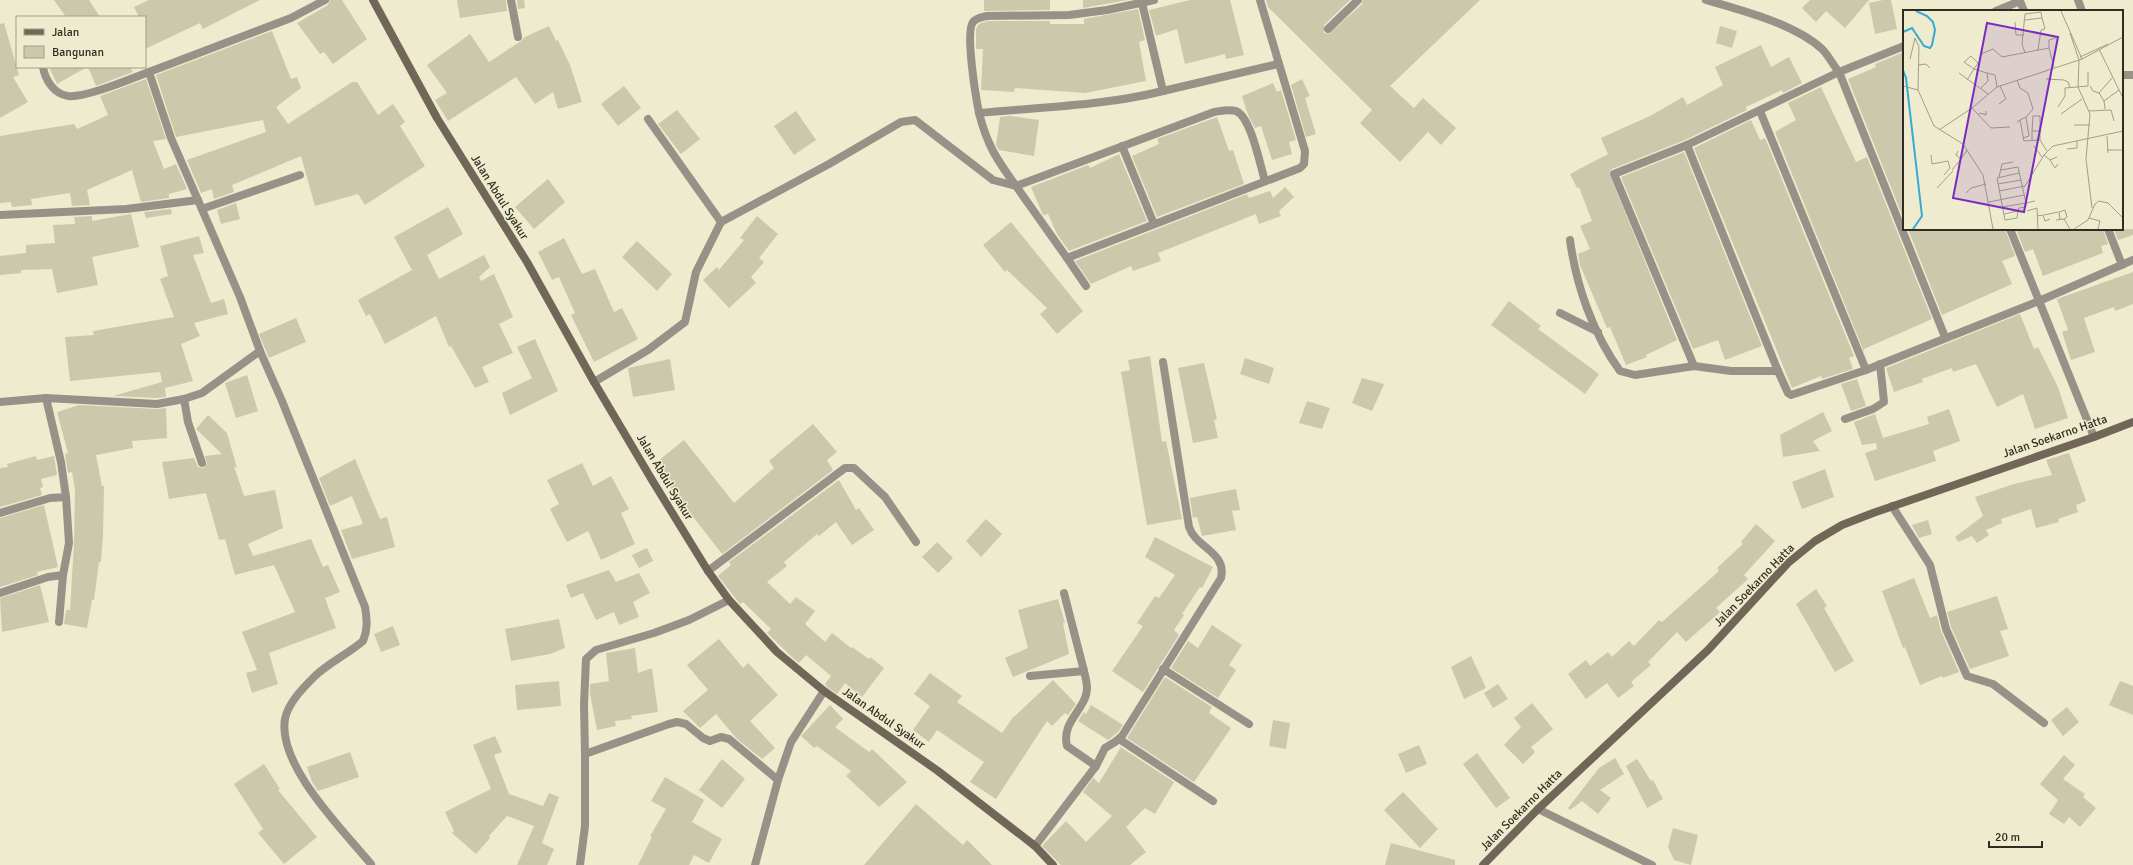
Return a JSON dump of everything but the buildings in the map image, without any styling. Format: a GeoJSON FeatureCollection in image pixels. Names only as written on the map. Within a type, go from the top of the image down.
{"type":"FeatureCollection","features":[{"type":"Feature","properties":{"kind":"street"},"geometry":{"type":"LineString","coordinates":[[43,68],[47,81],[57,92],[68,96],[89,93],[291,18],[325,0]]}},
{"type":"Feature","properties":{"kind":"street","name":"Jalan Abdul Syakur"},"geometry":{"type":"LineString","coordinates":[[373,0],[437,118],[527,262],[594,382],[708,571],[729,600],[777,652],[824,691],[938,770],[1035,846],[1053,865]]}},
{"type":"Feature","properties":{"kind":"street"},"geometry":{"type":"LineString","coordinates":[[511,0],[518,37]]}},
{"type":"Feature","properties":{"kind":"street"},"geometry":{"type":"LineString","coordinates":[[1086,286],[995,157],[984,134],[974,89],[970,35],[972,23],[974,20],[987,16],[1069,15],[1154,0]]}},
{"type":"Feature","properties":{"kind":"street"},"geometry":{"type":"LineString","coordinates":[[1067,258],[1300,168],[1306,161],[1305,151],[1260,0]]}},
{"type":"Feature","properties":{"kind":"street"},"geometry":{"type":"LineString","coordinates":[[1328,29],[1358,0]]}},
{"type":"Feature","properties":{"kind":"street"},"geometry":{"type":"LineString","coordinates":[[1706,0],[1768,18],[1805,38],[1822,50],[1839,72],[1944,337]]}},
{"type":"Feature","properties":{"kind":"street"},"geometry":{"type":"LineString","coordinates":[[1998,10],[2021,0],[2024,10]]}},
{"type":"Feature","properties":{"kind":"street"},"geometry":{"type":"LineString","coordinates":[[2078,0],[2082,10]]}},
{"type":"Feature","properties":{"kind":"street"},"geometry":{"type":"LineString","coordinates":[[1142,3],[1163,91]]}},
{"type":"Feature","properties":{"kind":"street"},"geometry":{"type":"LineString","coordinates":[[1694,366],[1614,174],[1687,145],[1839,72],[1903,46]]}},
{"type":"Feature","properties":{"kind":"street"},"geometry":{"type":"LineString","coordinates":[[979,113],[1057,105],[1097,103],[1136,98],[1278,64]]}},
{"type":"Feature","properties":{"kind":"street"},"geometry":{"type":"LineString","coordinates":[[149,72],[172,138],[240,297],[260,351],[285,408],[359,591],[368,621],[367,632],[363,641],[315,676],[293,701],[285,718],[284,737],[292,760],[312,792],[371,864]]}},
{"type":"Feature","properties":{"kind":"street"},"geometry":{"type":"LineString","coordinates":[[594,382],[648,350],[685,322],[696,272],[720,222],[829,164],[901,122],[911,119],[920,123],[993,180],[1016,186],[1214,112],[1226,110],[1236,111],[1246,120],[1265,181]]}},
{"type":"Feature","properties":{"kind":"street"},"geometry":{"type":"LineString","coordinates":[[1760,111],[1866,370]]}},
{"type":"Feature","properties":{"kind":"street"},"geometry":{"type":"LineString","coordinates":[[648,119],[720,222]]}},
{"type":"Feature","properties":{"kind":"street"},"geometry":{"type":"LineString","coordinates":[[1687,145],[1788,394],[1792,395],[1866,370],[2133,260]]}},
{"type":"Feature","properties":{"kind":"street"},"geometry":{"type":"LineString","coordinates":[[1122,146],[1154,224]]}},
{"type":"Feature","properties":{"kind":"street"},"geometry":{"type":"LineString","coordinates":[[202,209],[300,175]]}},
{"type":"Feature","properties":{"kind":"street"},"geometry":{"type":"LineString","coordinates":[[0,216],[126,209],[198,200]]}},
{"type":"Feature","properties":{"kind":"street"},"geometry":{"type":"LineString","coordinates":[[2010,230],[2094,437]]}},
{"type":"Feature","properties":{"kind":"street"},"geometry":{"type":"LineString","coordinates":[[2108,230],[2122,265]]}},
{"type":"Feature","properties":{"kind":"street"},"geometry":{"type":"LineString","coordinates":[[1570,240],[1576,274],[1598,332],[1620,371],[1626,374],[1635,375],[1694,366],[1731,372],[1778,371]]}},
{"type":"Feature","properties":{"kind":"street"},"geometry":{"type":"LineString","coordinates":[[1560,313],[1598,332]]}},
{"type":"Feature","properties":{"kind":"street"},"geometry":{"type":"LineString","coordinates":[[0,402],[46,398],[157,404],[184,399],[202,393],[260,351]]}},
{"type":"Feature","properties":{"kind":"street"},"geometry":{"type":"LineString","coordinates":[[1035,846],[1096,766],[1105,748],[1119,739],[1221,578],[1222,573],[1218,558],[1195,539],[1189,527],[1162,362]]}},
{"type":"Feature","properties":{"kind":"street"},"geometry":{"type":"LineString","coordinates":[[1845,419],[1873,409],[1884,402],[1880,364]]}},
{"type":"Feature","properties":{"kind":"street"},"geometry":{"type":"LineString","coordinates":[[46,398],[62,462],[69,543],[63,575],[59,622]]}},
{"type":"Feature","properties":{"kind":"street"},"geometry":{"type":"LineString","coordinates":[[184,399],[188,422],[202,462]]}},
{"type":"Feature","properties":{"kind":"street","name":"Jalan Soekarno Hatta"},"geometry":{"type":"LineString","coordinates":[[1483,865],[1538,809],[1708,650],[1788,563],[1815,541],[1842,525],[1892,506],[2094,437],[2133,422]]}},
{"type":"Feature","properties":{"kind":"street"},"geometry":{"type":"LineString","coordinates":[[708,571],[845,468],[854,468],[885,497],[916,542]]}},
{"type":"Feature","properties":{"kind":"street"},"geometry":{"type":"LineString","coordinates":[[0,513],[50,498],[66,497]]}},
{"type":"Feature","properties":{"kind":"street"},"geometry":{"type":"LineString","coordinates":[[1892,506],[1930,565],[1946,629],[1967,676],[1993,684],[2044,723]]}},
{"type":"Feature","properties":{"kind":"street"},"geometry":{"type":"LineString","coordinates":[[0,593],[48,577],[63,575]]}},
{"type":"Feature","properties":{"kind":"street"},"geometry":{"type":"LineString","coordinates":[[1064,593],[1084,671],[1087,689],[1085,698],[1068,724],[1065,740],[1066,746],[1096,766]]}},
{"type":"Feature","properties":{"kind":"street"},"geometry":{"type":"LineString","coordinates":[[580,865],[585,826],[584,705],[586,659],[596,650],[654,633],[689,620],[729,600]]}},
{"type":"Feature","properties":{"kind":"street"},"geometry":{"type":"LineString","coordinates":[[1163,669],[1249,724]]}},
{"type":"Feature","properties":{"kind":"street"},"geometry":{"type":"LineString","coordinates":[[1030,676],[1084,671]]}},
{"type":"Feature","properties":{"kind":"street"},"geometry":{"type":"LineString","coordinates":[[755,865],[778,780],[791,742],[824,691]]}},
{"type":"Feature","properties":{"kind":"street"},"geometry":{"type":"LineString","coordinates":[[585,754],[669,724],[681,723],[710,741],[721,737],[729,739],[778,780]]}},
{"type":"Feature","properties":{"kind":"street"},"geometry":{"type":"LineString","coordinates":[[1119,739],[1214,801]]}},
{"type":"Feature","properties":{"kind":"street"},"geometry":{"type":"LineString","coordinates":[[1538,809],[1654,865]]}}]}
